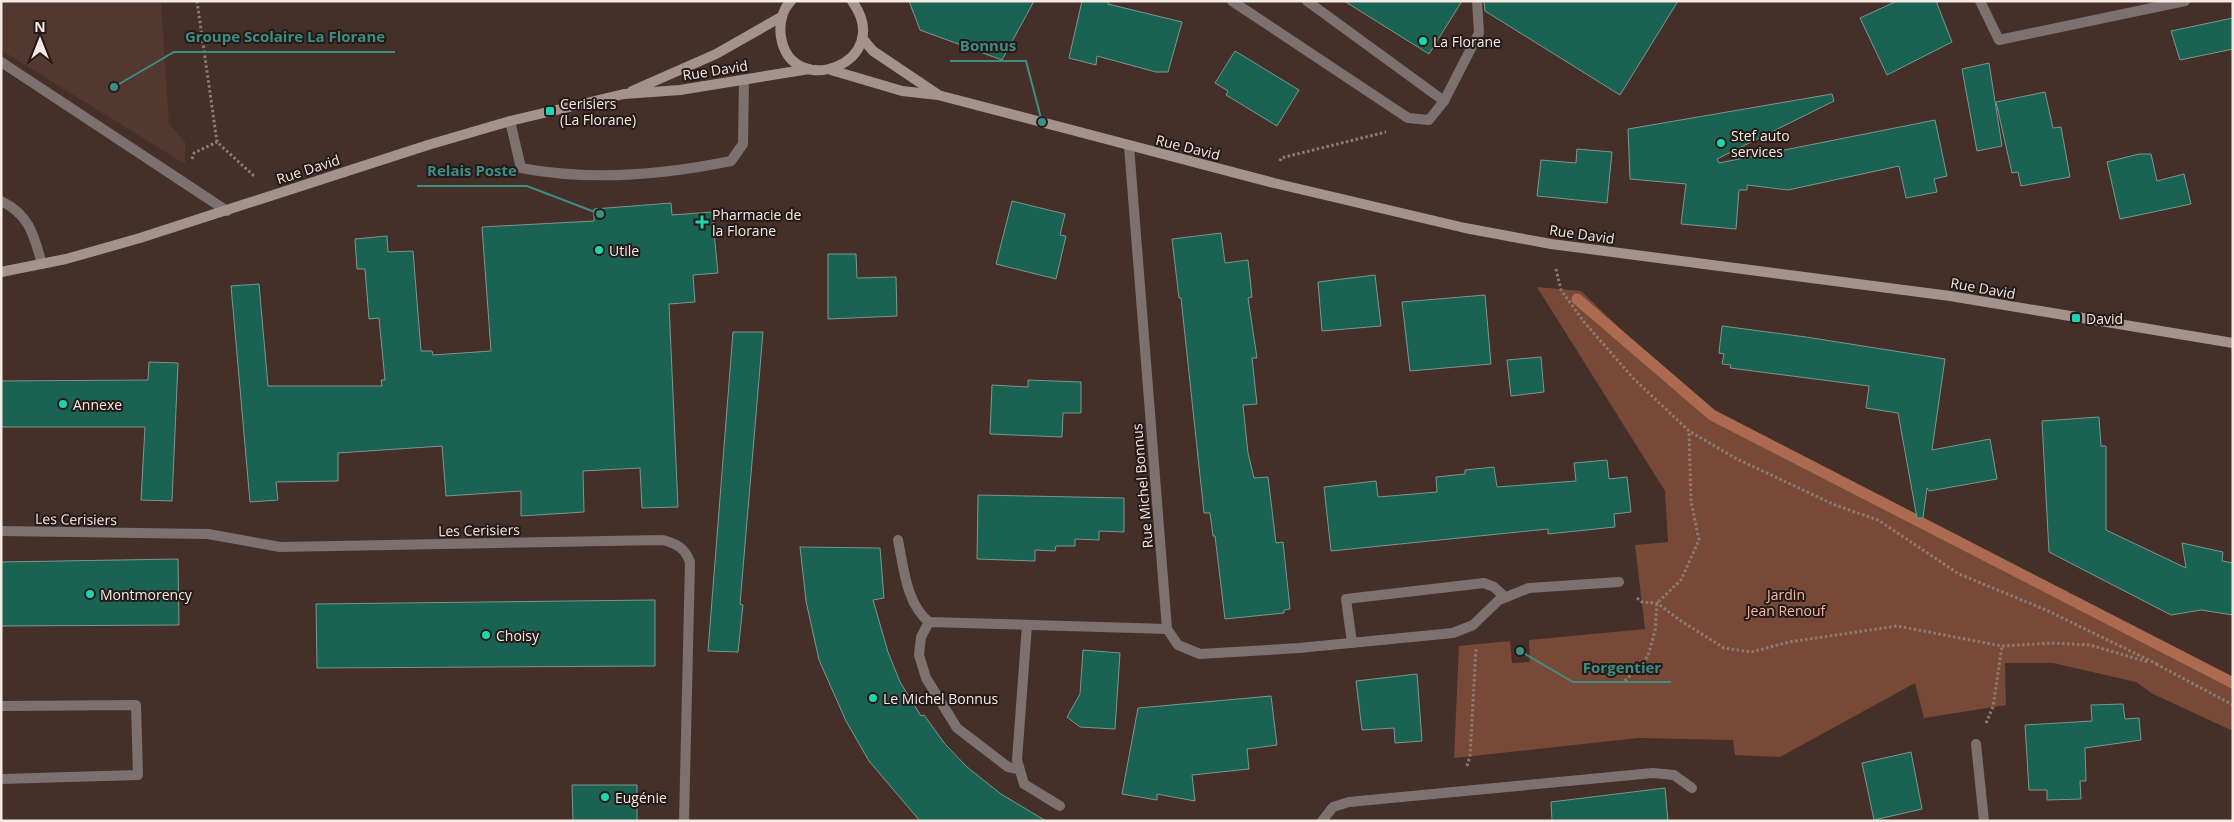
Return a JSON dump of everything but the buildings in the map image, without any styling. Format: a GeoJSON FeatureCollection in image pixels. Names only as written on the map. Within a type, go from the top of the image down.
{"type":"FeatureCollection","features":[{"type":"Feature","properties":{"kind":"main road"},"geometry":{"type":"LineString","coordinates":[[791,1],[781,17],[780,30],[785,49],[798,63],[809,69]]}},
{"type":"Feature","properties":{"kind":"main road"},"geometry":{"type":"LineString","coordinates":[[831,70],[851,58],[858,50],[862,38],[863,29],[860,6],[852,1]]}},
{"type":"Feature","properties":{"kind":"main road","name":"Rue David"},"geometry":{"type":"LineString","coordinates":[[624,94],[716,54],[781,17]]}},
{"type":"Feature","properties":{"kind":"main road","name":"Rue David"},"geometry":{"type":"LineString","coordinates":[[862,38],[873,51],[938,95]]}},
{"type":"Feature","properties":{"kind":"main road","name":"Rue David"},"geometry":{"type":"LineString","coordinates":[[1,272],[42,264],[140,238],[428,145],[510,121],[624,94],[680,90],[809,69],[831,70],[902,91],[938,95],[1274,183],[1465,228],[1551,244],[1950,296],[2233,343]]}},
{"type":"Feature","properties":{"kind":"street"},"geometry":{"type":"LineString","coordinates":[[1232,1],[1408,118],[1429,120],[1444,101],[1479,33],[1477,1]]}},
{"type":"Feature","properties":{"kind":"street"},"geometry":{"type":"LineString","coordinates":[[1307,1],[1444,101]]}},
{"type":"Feature","properties":{"kind":"street"},"geometry":{"type":"LineString","coordinates":[[1980,1],[1999,40],[2185,1]]}},
{"type":"Feature","properties":{"kind":"street"},"geometry":{"type":"LineString","coordinates":[[1,62],[226,211]]}},
{"type":"Feature","properties":{"kind":"street"},"geometry":{"type":"LineString","coordinates":[[510,121],[520,168],[596,175],[691,169],[731,161],[743,144],[744,80]]}},
{"type":"Feature","properties":{"kind":"street","name":"Rue Michel Bonnus"},"geometry":{"type":"LineString","coordinates":[[1129,146],[1168,629]]}},
{"type":"Feature","properties":{"kind":"street"},"geometry":{"type":"LineString","coordinates":[[1,201],[12,206],[32,228],[42,264]]}},
{"type":"Feature","properties":{"kind":"street","name":"Les Cerisiers"},"geometry":{"type":"LineString","coordinates":[[1,532],[208,534],[280,547],[663,540],[676,544],[686,552],[690,562],[684,821]]}},
{"type":"Feature","properties":{"kind":"street"},"geometry":{"type":"LineString","coordinates":[[898,540],[909,594],[919,613],[929,622],[1168,629],[1178,645],[1200,654],[1352,643],[1453,633],[1473,625],[1499,600],[1529,588],[1619,582]]}},
{"type":"Feature","properties":{"kind":"street"},"geometry":{"type":"LineString","coordinates":[[1352,643],[1346,599],[1484,584],[1494,587],[1505,597]]}},
{"type":"Feature","properties":{"kind":"street"},"geometry":{"type":"LineString","coordinates":[[929,622],[921,637],[919,655],[926,678],[957,728],[1008,768],[1018,769]]}},
{"type":"Feature","properties":{"kind":"street"},"geometry":{"type":"LineString","coordinates":[[1027,625],[1016,760],[1024,784],[1060,806]]}},
{"type":"Feature","properties":{"kind":"street"},"geometry":{"type":"LineString","coordinates":[[1,706],[136,705],[138,775],[1,779]]}},
{"type":"Feature","properties":{"kind":"street"},"geometry":{"type":"LineString","coordinates":[[1976,744],[1984,821]]}},
{"type":"Feature","properties":{"kind":"street"},"geometry":{"type":"LineString","coordinates":[[1322,821],[1333,807],[1349,802],[1663,773],[1674,775],[1692,788]]}},
{"type":"Feature","properties":{"kind":"path"},"geometry":{"type":"LineString","coordinates":[[197,1],[217,142],[274,194]]}},
{"type":"Feature","properties":{"kind":"path"},"geometry":{"type":"LineString","coordinates":[[1274,183],[1281,158],[1394,130]]}},
{"type":"Feature","properties":{"kind":"path"},"geometry":{"type":"LineString","coordinates":[[1551,244],[1561,290],[1578,314],[1633,378],[1689,431],[1755,467],[1836,505],[1878,520],[1959,574],[2046,610],[2157,664],[2233,705]]}},
{"type":"Feature","properties":{"kind":"path"},"geometry":{"type":"LineString","coordinates":[[1625,680],[1648,656],[1655,631],[1657,603],[1680,580],[1699,540],[1691,501],[1689,431]]}},
{"type":"Feature","properties":{"kind":"path"},"geometry":{"type":"LineString","coordinates":[[1619,582],[1642,602],[1657,603],[1680,621],[1724,648],[1751,652],[1789,642],[1897,626],[2002,646],[2052,643],[2090,645],[2157,664]]}},
{"type":"Feature","properties":{"kind":"path"},"geometry":{"type":"LineString","coordinates":[[1458,792],[1470,756],[1476,645],[1473,625]]}},
{"type":"Feature","properties":{"kind":"path"},"geometry":{"type":"LineString","coordinates":[[1976,744],[1993,707],[2002,646]]}},
{"type":"Feature","properties":{"kind":"shaded area"},"geometry":{"type":"Polygon","coordinates":[[[1,1],[161,1],[169,124],[185,142],[185,164],[1,50],[1,1]]]}},
{"type":"Feature","properties":{"kind":"green space","name":"Jardin Jean Renouf"},"geometry":{"type":"Polygon","coordinates":[[[1537,287],[1581,291],[1714,419],[2233,678],[2233,731],[2153,694],[2136,682],[2053,663],[2005,663],[2006,705],[1924,718],[1915,683],[1780,757],[1735,755],[1733,740],[1638,738],[1454,758],[1459,646],[1510,641],[1512,663],[1530,662],[1529,640],[1645,629],[1635,545],[1668,542],[1665,491],[1537,287]]]}},
{"type":"Feature","properties":{"kind":"waterway"},"geometry":{"type":"LineString","coordinates":[[1577,299],[1712,415],[2233,683]]}},
{"type":"Feature","properties":{"kind":"place","name":"La Florane"},"geometry":{"type":"Point","coordinates":[1423,41]}},
{"type":"Feature","properties":{"kind":"place","name":"Groupe Scolaire La Florane"},"geometry":{"type":"Point","coordinates":[114,87]}},
{"type":"Feature","properties":{"kind":"place","name":"Cerisiers (La Florane)"},"geometry":{"type":"Point","coordinates":[550,111]}},
{"type":"Feature","properties":{"kind":"place","name":"Bonnus"},"geometry":{"type":"Point","coordinates":[1042,122]}},
{"type":"Feature","properties":{"kind":"place","name":"Stef auto services"},"geometry":{"type":"Point","coordinates":[1721,143]}},
{"type":"Feature","properties":{"kind":"place","name":"Relais Poste"},"geometry":{"type":"Point","coordinates":[600,214]}},
{"type":"Feature","properties":{"kind":"place","name":"Pharmacie de la Florane"},"geometry":{"type":"Point","coordinates":[702,222]}},
{"type":"Feature","properties":{"kind":"place","name":"Utile"},"geometry":{"type":"Point","coordinates":[599,250]}},
{"type":"Feature","properties":{"kind":"place","name":"David"},"geometry":{"type":"Point","coordinates":[2076,318]}},
{"type":"Feature","properties":{"kind":"place","name":"Annexe"},"geometry":{"type":"Point","coordinates":[63,404]}},
{"type":"Feature","properties":{"kind":"place","name":"Montmorency"},"geometry":{"type":"Point","coordinates":[90,594]}},
{"type":"Feature","properties":{"kind":"place","name":"Choisy"},"geometry":{"type":"Point","coordinates":[486,635]}},
{"type":"Feature","properties":{"kind":"place","name":"Forgentier"},"geometry":{"type":"Point","coordinates":[1520,651]}},
{"type":"Feature","properties":{"kind":"place","name":"Le Michel Bonnus"},"geometry":{"type":"Point","coordinates":[873,698]}},
{"type":"Feature","properties":{"kind":"place","name":"Eugénie"},"geometry":{"type":"Point","coordinates":[605,797]}}]}
